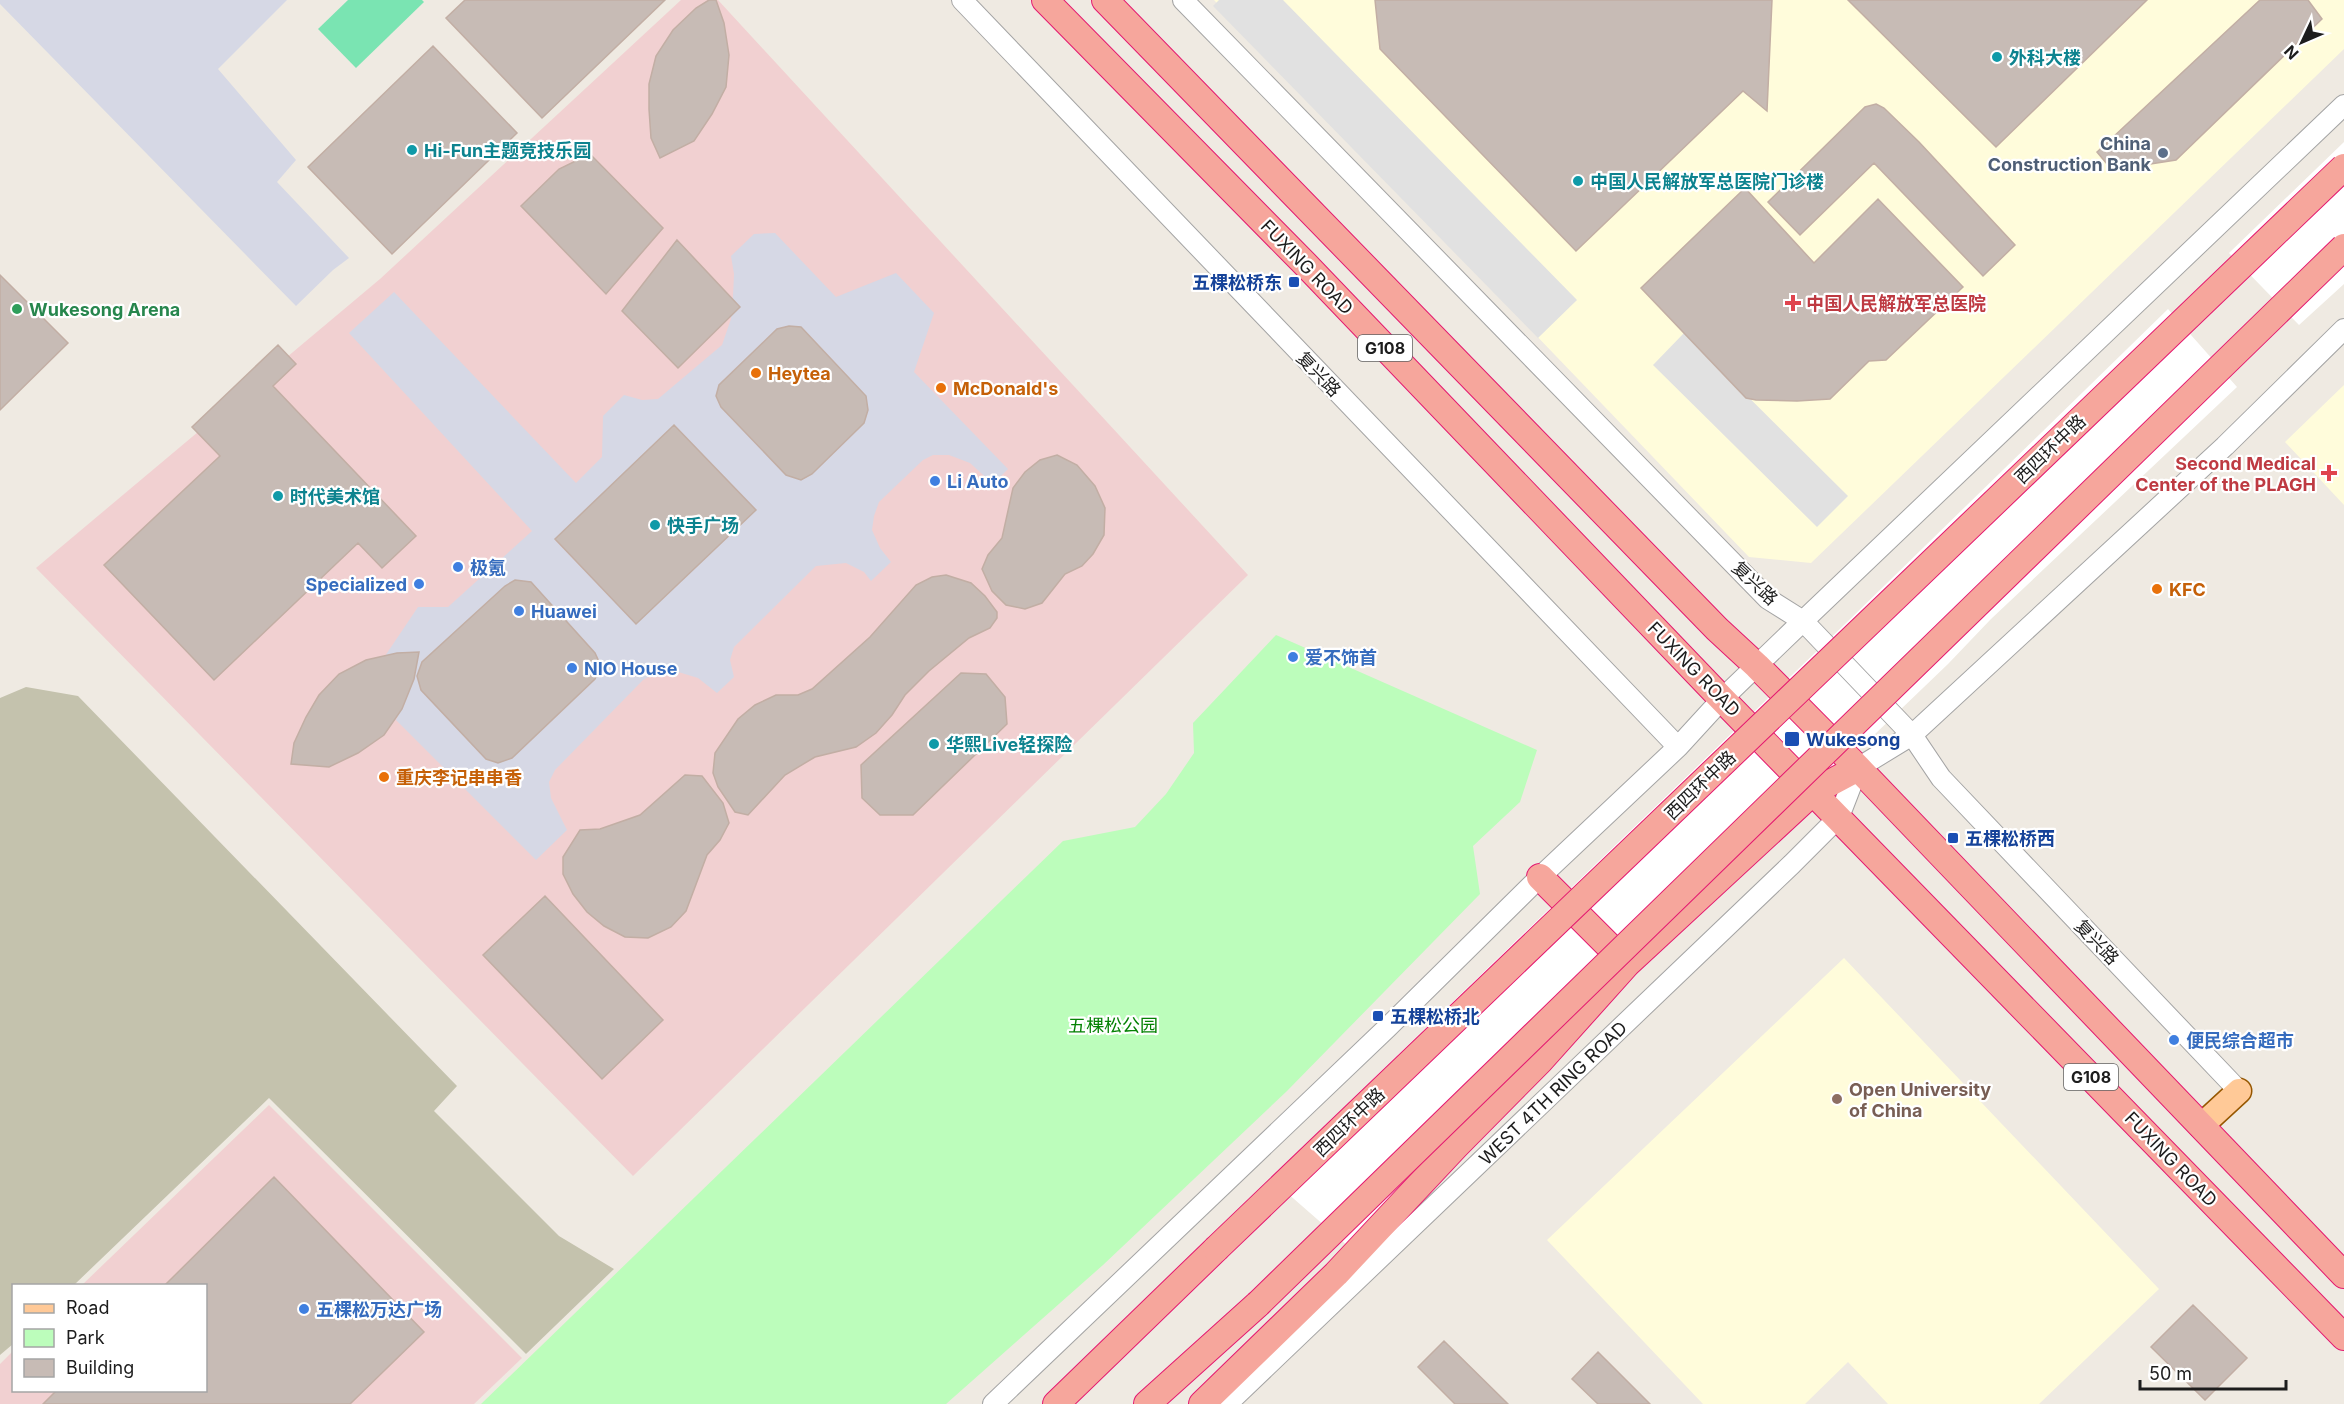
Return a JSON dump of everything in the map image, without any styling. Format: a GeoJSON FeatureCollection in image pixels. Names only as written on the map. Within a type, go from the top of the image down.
{"type":"FeatureCollection","features":[{"type":"Feature","properties":{"kind":"highway","name":"FUXING ROAD"},"geometry":{"type":"LineString","coordinates":[[1045,0],[1308,267],[1722,699],[2344,1337]]}},
{"type":"Feature","properties":{"kind":"highway","name":"G108"},"geometry":{"type":"LineString","coordinates":[[1105,0],[1717,629],[1858,768],[2344,1275]]}},
{"type":"Feature","properties":{"kind":"highway","name":"西四环中路"},"geometry":{"type":"LineString","coordinates":[[1056,1404],[2344,167]]}},
{"type":"Feature","properties":{"kind":"highway"},"geometry":{"type":"LineString","coordinates":[[1147,1404],[1258,1304],[2344,247]]}},
{"type":"Feature","properties":{"kind":"highway"},"geometry":{"type":"LineString","coordinates":[[1202,1404],[1336,1274],[1455,1146],[1540,1061],[1627,964],[1813,792],[1858,768]]}},
{"type":"Feature","properties":{"kind":"highway"},"geometry":{"type":"LineString","coordinates":[[1540,876],[1627,964]]}},
{"type":"Feature","properties":{"kind":"main road"},"geometry":{"type":"LineString","coordinates":[[2201,1126],[2239,1091]]}},
{"type":"Feature","properties":{"kind":"street","name":"复兴路"},"geometry":{"type":"LineString","coordinates":[[962,0],[1678,747]]}},
{"type":"Feature","properties":{"kind":"street","name":"复兴路"},"geometry":{"type":"LineString","coordinates":[[1183,0],[1768,599],[1803,621],[1912,735],[1941,778],[2239,1091]]}},
{"type":"Feature","properties":{"kind":"street"},"geometry":{"type":"LineString","coordinates":[[993,1404],[1388,1027],[1540,876],[1678,747],[1722,699],[1803,621],[2344,105]]}},
{"type":"Feature","properties":{"kind":"street"},"geometry":{"type":"LineString","coordinates":[[1858,768],[1912,735],[2225,446],[2344,328]]}},
{"type":"Feature","properties":{"kind":"street","name":"WEST 4TH RING ROAD"},"geometry":{"type":"LineString","coordinates":[[1236,1401],[1839,817],[1858,768]]}},
{"type":"Feature","properties":{"kind":"shaded area"},"geometry":{"type":"Polygon","coordinates":[[[0,0],[287,0],[218,69],[296,160],[277,182],[349,258],[333,270],[296,306],[0,4],[0,0]]]}},
{"type":"Feature","properties":{"kind":"shaded area"},"geometry":{"type":"Polygon","coordinates":[[[681,0],[718,0],[1248,575],[633,1176],[36,568],[380,279],[681,0]]]}},
{"type":"Feature","properties":{"kind":"shaded area","name":"中国人民解放军总医院"},"geometry":{"type":"Polygon","coordinates":[[[1214,0],[2344,0],[2344,49],[1811,563],[1749,557],[1214,0]]]}},
{"type":"Feature","properties":{"kind":"shaded area"},"geometry":{"type":"Polygon","coordinates":[[[1219,0],[1283,0],[1577,300],[1538,338],[1213,6],[1219,0]]]}},
{"type":"Feature","properties":{"kind":"shaded area"},"geometry":{"type":"Polygon","coordinates":[[[775,233],[836,297],[896,273],[934,313],[914,372],[1008,469],[993,484],[970,463],[949,455],[933,455],[923,460],[879,502],[872,530],[880,548],[891,562],[871,581],[864,572],[846,563],[816,566],[734,647],[730,660],[734,677],[717,693],[698,678],[675,671],[659,671],[643,680],[555,770],[549,782],[551,798],[567,830],[536,860],[396,720],[414,679],[419,652],[385,656],[418,607],[448,607],[532,531],[349,333],[394,292],[576,483],[602,457],[603,416],[624,395],[642,400],[658,399],[722,345],[731,319],[734,274],[731,256],[754,234],[775,233]],[[789,326],[777,329],[719,385],[716,396],[721,407],[786,475],[801,480],[812,474],[864,423],[868,410],[866,396],[801,327],[789,326]],[[755,510],[555,539],[636,624],[755,510]],[[422,662],[417,676],[421,690],[486,759],[498,763],[512,758],[595,679],[601,666],[422,662]]]}},
{"type":"Feature","properties":{"kind":"shaded area"},"geometry":{"type":"Polygon","coordinates":[[[1684,333],[1848,496],[1817,527],[1653,365],[1684,333]]]}},
{"type":"Feature","properties":{"kind":"shaded area","name":"Second Medical Center of the PLAGH"},"geometry":{"type":"Polygon","coordinates":[[[2344,385],[2344,505],[2285,442],[2344,385]]]}},
{"type":"Feature","properties":{"kind":"shaded area"},"geometry":{"type":"Polygon","coordinates":[[[26,687],[78,696],[457,1086],[434,1111],[559,1236],[614,1269],[526,1354],[269,1098],[75,1284],[12,1284],[12,1345],[0,1355],[0,698],[26,687]]]}},
{"type":"Feature","properties":{"kind":"shaded area","name":"Open University of China"},"geometry":{"type":"Polygon","coordinates":[[[1844,958],[2159,1289],[2039,1404],[1888,1404],[1848,1362],[1805,1404],[1703,1404],[1547,1240],[1844,958]]]}},
{"type":"Feature","properties":{"kind":"shaded area","name":"五棵松万达广场"},"geometry":{"type":"Polygon","coordinates":[[[269,1105],[522,1358],[474,1404],[0,1404],[0,1364],[12,1352],[12,1392],[207,1392],[207,1284],[83,1284],[269,1105]]]}},
{"type":"Feature","properties":{"kind":"green space"},"geometry":{"type":"Polygon","coordinates":[[[348,0],[422,0],[424,2],[356,68],[318,29],[348,0]]]}},
{"type":"Feature","properties":{"kind":"green space","name":"五棵松公园"},"geometry":{"type":"Polygon","coordinates":[[[1276,635],[1537,750],[1520,802],[1473,846],[1480,894],[1287,1091],[1103,1265],[946,1404],[481,1404],[1063,841],[1135,827],[1166,794],[1194,753],[1193,723],[1276,635]]]}},
{"type":"Feature","properties":{"kind":"pier"},"geometry":{"type":"Polygon","coordinates":[[[2344,142],[2344,284],[2299,325],[2229,253],[2344,142]]]}},
{"type":"Feature","properties":{"kind":"pier"},"geometry":{"type":"Polygon","coordinates":[[[2168,309],[2237,387],[1991,619],[1948,664],[1434,1157],[1349,1247],[1270,1178],[1844,625],[2168,309]]]}},
{"type":"Feature","properties":{"kind":"building"},"geometry":{"type":"Polygon","coordinates":[[[465,0],[665,0],[542,118],[446,18],[465,0]]]}},
{"type":"Feature","properties":{"kind":"building"},"geometry":{"type":"Polygon","coordinates":[[[709,0],[716,0],[724,23],[729,55],[726,87],[694,141],[660,158],[651,138],[649,109],[649,84],[656,56],[673,30],[696,8],[709,0]]]}},
{"type":"Feature","properties":{"kind":"building","name":"中国人民解放军总医院门诊楼"},"geometry":{"type":"Polygon","coordinates":[[[1375,0],[1772,0],[1767,111],[1743,91],[1576,251],[1380,49],[1375,0]]]}},
{"type":"Feature","properties":{"kind":"building","name":"外科大楼"},"geometry":{"type":"Polygon","coordinates":[[[1848,0],[2147,0],[1996,147],[1848,0]]]}},
{"type":"Feature","properties":{"kind":"building"},"geometry":{"type":"Polygon","coordinates":[[[2260,0],[2308,0],[2322,19],[2176,160],[2112,170],[2097,152],[2260,0]]]}},
{"type":"Feature","properties":{"kind":"building","name":"Hi-Fun主题竞技乐园"},"geometry":{"type":"Polygon","coordinates":[[[433,46],[517,133],[392,254],[308,167],[433,46]]]}},
{"type":"Feature","properties":{"kind":"building"},"geometry":{"type":"Polygon","coordinates":[[[1876,104],[1884,108],[1919,142],[2015,245],[1983,276],[1874,163],[1800,235],[1768,202],[1865,107],[1876,104]]]}},
{"type":"Feature","properties":{"kind":"building"},"geometry":{"type":"Polygon","coordinates":[[[590,154],[663,228],[606,294],[521,206],[559,169],[590,154]]]}},
{"type":"Feature","properties":{"kind":"building"},"geometry":{"type":"Polygon","coordinates":[[[1745,188],[1814,263],[1878,199],[1963,287],[1886,360],[1869,361],[1830,399],[1797,401],[1746,398],[1641,288],[1745,188]]]}},
{"type":"Feature","properties":{"kind":"building"},"geometry":{"type":"Polygon","coordinates":[[[677,240],[740,307],[678,368],[622,311],[677,240]]]}},
{"type":"Feature","properties":{"kind":"building","name":"Wukesong Arena"},"geometry":{"type":"Polygon","coordinates":[[[0,275],[68,343],[0,410],[0,275]]]}},
{"type":"Feature","properties":{"kind":"building"},"geometry":{"type":"Polygon","coordinates":[[[789,326],[801,327],[866,396],[868,410],[864,423],[812,474],[801,480],[786,475],[721,407],[716,396],[719,385],[777,329],[789,326]]]}},
{"type":"Feature","properties":{"kind":"building","name":"时代美术馆"},"geometry":{"type":"Polygon","coordinates":[[[278,345],[296,364],[273,386],[416,536],[382,568],[358,543],[214,680],[104,565],[220,456],[192,427],[278,345]]]}},
{"type":"Feature","properties":{"kind":"building","name":"快手广场"},"geometry":{"type":"Polygon","coordinates":[[[674,425],[756,510],[636,624],[555,539],[674,425]]]}},
{"type":"Feature","properties":{"kind":"building"},"geometry":{"type":"Polygon","coordinates":[[[1057,455],[1077,465],[1095,486],[1105,508],[1104,535],[1093,554],[1082,566],[1065,574],[1042,603],[1025,609],[1006,605],[992,591],[982,569],[988,555],[1002,538],[1013,488],[1025,472],[1040,460],[1057,455]]]}},
{"type":"Feature","properties":{"kind":"building"},"geometry":{"type":"Polygon","coordinates":[[[946,575],[971,583],[985,596],[997,612],[997,618],[990,628],[969,638],[929,671],[905,695],[876,733],[856,747],[815,757],[785,775],[748,815],[735,812],[718,787],[713,773],[715,753],[738,719],[755,705],[776,695],[798,695],[812,689],[870,637],[916,585],[932,577],[946,575]]]}},
{"type":"Feature","properties":{"kind":"building"},"geometry":{"type":"Polygon","coordinates":[[[515,580],[531,582],[595,653],[601,666],[595,679],[512,758],[498,763],[486,759],[421,690],[417,676],[422,662],[505,586],[515,580]]]}},
{"type":"Feature","properties":{"kind":"building"},"geometry":{"type":"Polygon","coordinates":[[[419,652],[414,679],[402,709],[384,735],[358,753],[329,767],[291,764],[294,743],[306,717],[319,695],[339,674],[366,660],[397,653],[419,652]]]}},
{"type":"Feature","properties":{"kind":"building","name":"华熙Live轻探险"},"geometry":{"type":"Polygon","coordinates":[[[961,673],[986,674],[1005,697],[1007,724],[913,815],[880,815],[862,798],[861,765],[961,673]]]}},
{"type":"Feature","properties":{"kind":"building"},"geometry":{"type":"Polygon","coordinates":[[[685,775],[702,776],[723,803],[729,823],[720,840],[707,855],[686,911],[671,927],[648,938],[625,937],[604,926],[587,912],[573,894],[563,874],[563,857],[580,830],[600,829],[640,815],[685,775]]]}},
{"type":"Feature","properties":{"kind":"building"},"geometry":{"type":"Polygon","coordinates":[[[545,896],[663,1020],[602,1079],[483,955],[545,896]]]}},
{"type":"Feature","properties":{"kind":"building","name":"五棵松万达广场"},"geometry":{"type":"Polygon","coordinates":[[[274,1177],[424,1332],[350,1404],[43,1404],[55,1392],[207,1392],[207,1284],[166,1284],[274,1177]]]}},
{"type":"Feature","properties":{"kind":"building"},"geometry":{"type":"Polygon","coordinates":[[[2193,1305],[2247,1358],[2205,1400],[2151,1347],[2193,1305]]]}},
{"type":"Feature","properties":{"kind":"building"},"geometry":{"type":"Polygon","coordinates":[[[1444,1341],[1508,1404],[1455,1404],[1418,1367],[1444,1341]]]}},
{"type":"Feature","properties":{"kind":"building"},"geometry":{"type":"Polygon","coordinates":[[[1598,1352],[1650,1404],[1598,1404],[1572,1379],[1598,1352]]]}},
{"type":"Feature","properties":{"kind":"place","name":"外科大楼"},"geometry":{"type":"Point","coordinates":[1997,57]}},
{"type":"Feature","properties":{"kind":"place","name":"Hi-Fun主题竞技乐园"},"geometry":{"type":"Point","coordinates":[412,150]}},
{"type":"Feature","properties":{"kind":"place","name":"China Construction Bank"},"geometry":{"type":"Point","coordinates":[2163,153]}},
{"type":"Feature","properties":{"kind":"place","name":"中国人民解放军总医院门诊楼"},"geometry":{"type":"Point","coordinates":[1578,181]}},
{"type":"Feature","properties":{"kind":"place","name":"五棵松桥东"},"geometry":{"type":"Point","coordinates":[1294,282]}},
{"type":"Feature","properties":{"kind":"place","name":"中国人民解放军总医院"},"geometry":{"type":"Point","coordinates":[1793,303]}},
{"type":"Feature","properties":{"kind":"place","name":"Wukesong Arena"},"geometry":{"type":"Point","coordinates":[17,309]}},
{"type":"Feature","properties":{"kind":"place","name":"Heytea"},"geometry":{"type":"Point","coordinates":[756,373]}},
{"type":"Feature","properties":{"kind":"place","name":"McDonald's"},"geometry":{"type":"Point","coordinates":[941,388]}},
{"type":"Feature","properties":{"kind":"place","name":"Second Medical Center of the PLAGH"},"geometry":{"type":"Point","coordinates":[2329,473]}},
{"type":"Feature","properties":{"kind":"place","name":"Li Auto"},"geometry":{"type":"Point","coordinates":[935,481]}},
{"type":"Feature","properties":{"kind":"place","name":"时代美术馆"},"geometry":{"type":"Point","coordinates":[278,496]}},
{"type":"Feature","properties":{"kind":"place","name":"快手广场"},"geometry":{"type":"Point","coordinates":[655,525]}},
{"type":"Feature","properties":{"kind":"place","name":"极氪"},"geometry":{"type":"Point","coordinates":[458,567]}},
{"type":"Feature","properties":{"kind":"place","name":"Specialized"},"geometry":{"type":"Point","coordinates":[419,584]}},
{"type":"Feature","properties":{"kind":"place","name":"KFC"},"geometry":{"type":"Point","coordinates":[2157,589]}},
{"type":"Feature","properties":{"kind":"place","name":"Huawei"},"geometry":{"type":"Point","coordinates":[519,611]}},
{"type":"Feature","properties":{"kind":"place","name":"爱不饰首"},"geometry":{"type":"Point","coordinates":[1293,657]}},
{"type":"Feature","properties":{"kind":"place","name":"NIO House"},"geometry":{"type":"Point","coordinates":[572,668]}},
{"type":"Feature","properties":{"kind":"place","name":"Wukesong"},"geometry":{"type":"Point","coordinates":[1792,739]}},
{"type":"Feature","properties":{"kind":"place","name":"华熙Live轻探险"},"geometry":{"type":"Point","coordinates":[934,744]}},
{"type":"Feature","properties":{"kind":"place","name":"重庆李记串串香"},"geometry":{"type":"Point","coordinates":[384,777]}},
{"type":"Feature","properties":{"kind":"place","name":"五棵松桥西"},"geometry":{"type":"Point","coordinates":[1953,838]}},
{"type":"Feature","properties":{"kind":"place","name":"五棵松桥北"},"geometry":{"type":"Point","coordinates":[1378,1016]}},
{"type":"Feature","properties":{"kind":"place","name":"便民综合超市"},"geometry":{"type":"Point","coordinates":[2174,1040]}},
{"type":"Feature","properties":{"kind":"place","name":"Open University of China"},"geometry":{"type":"Point","coordinates":[1837,1099]}},
{"type":"Feature","properties":{"kind":"place","name":"五棵松万达广场"},"geometry":{"type":"Point","coordinates":[304,1309]}}]}
